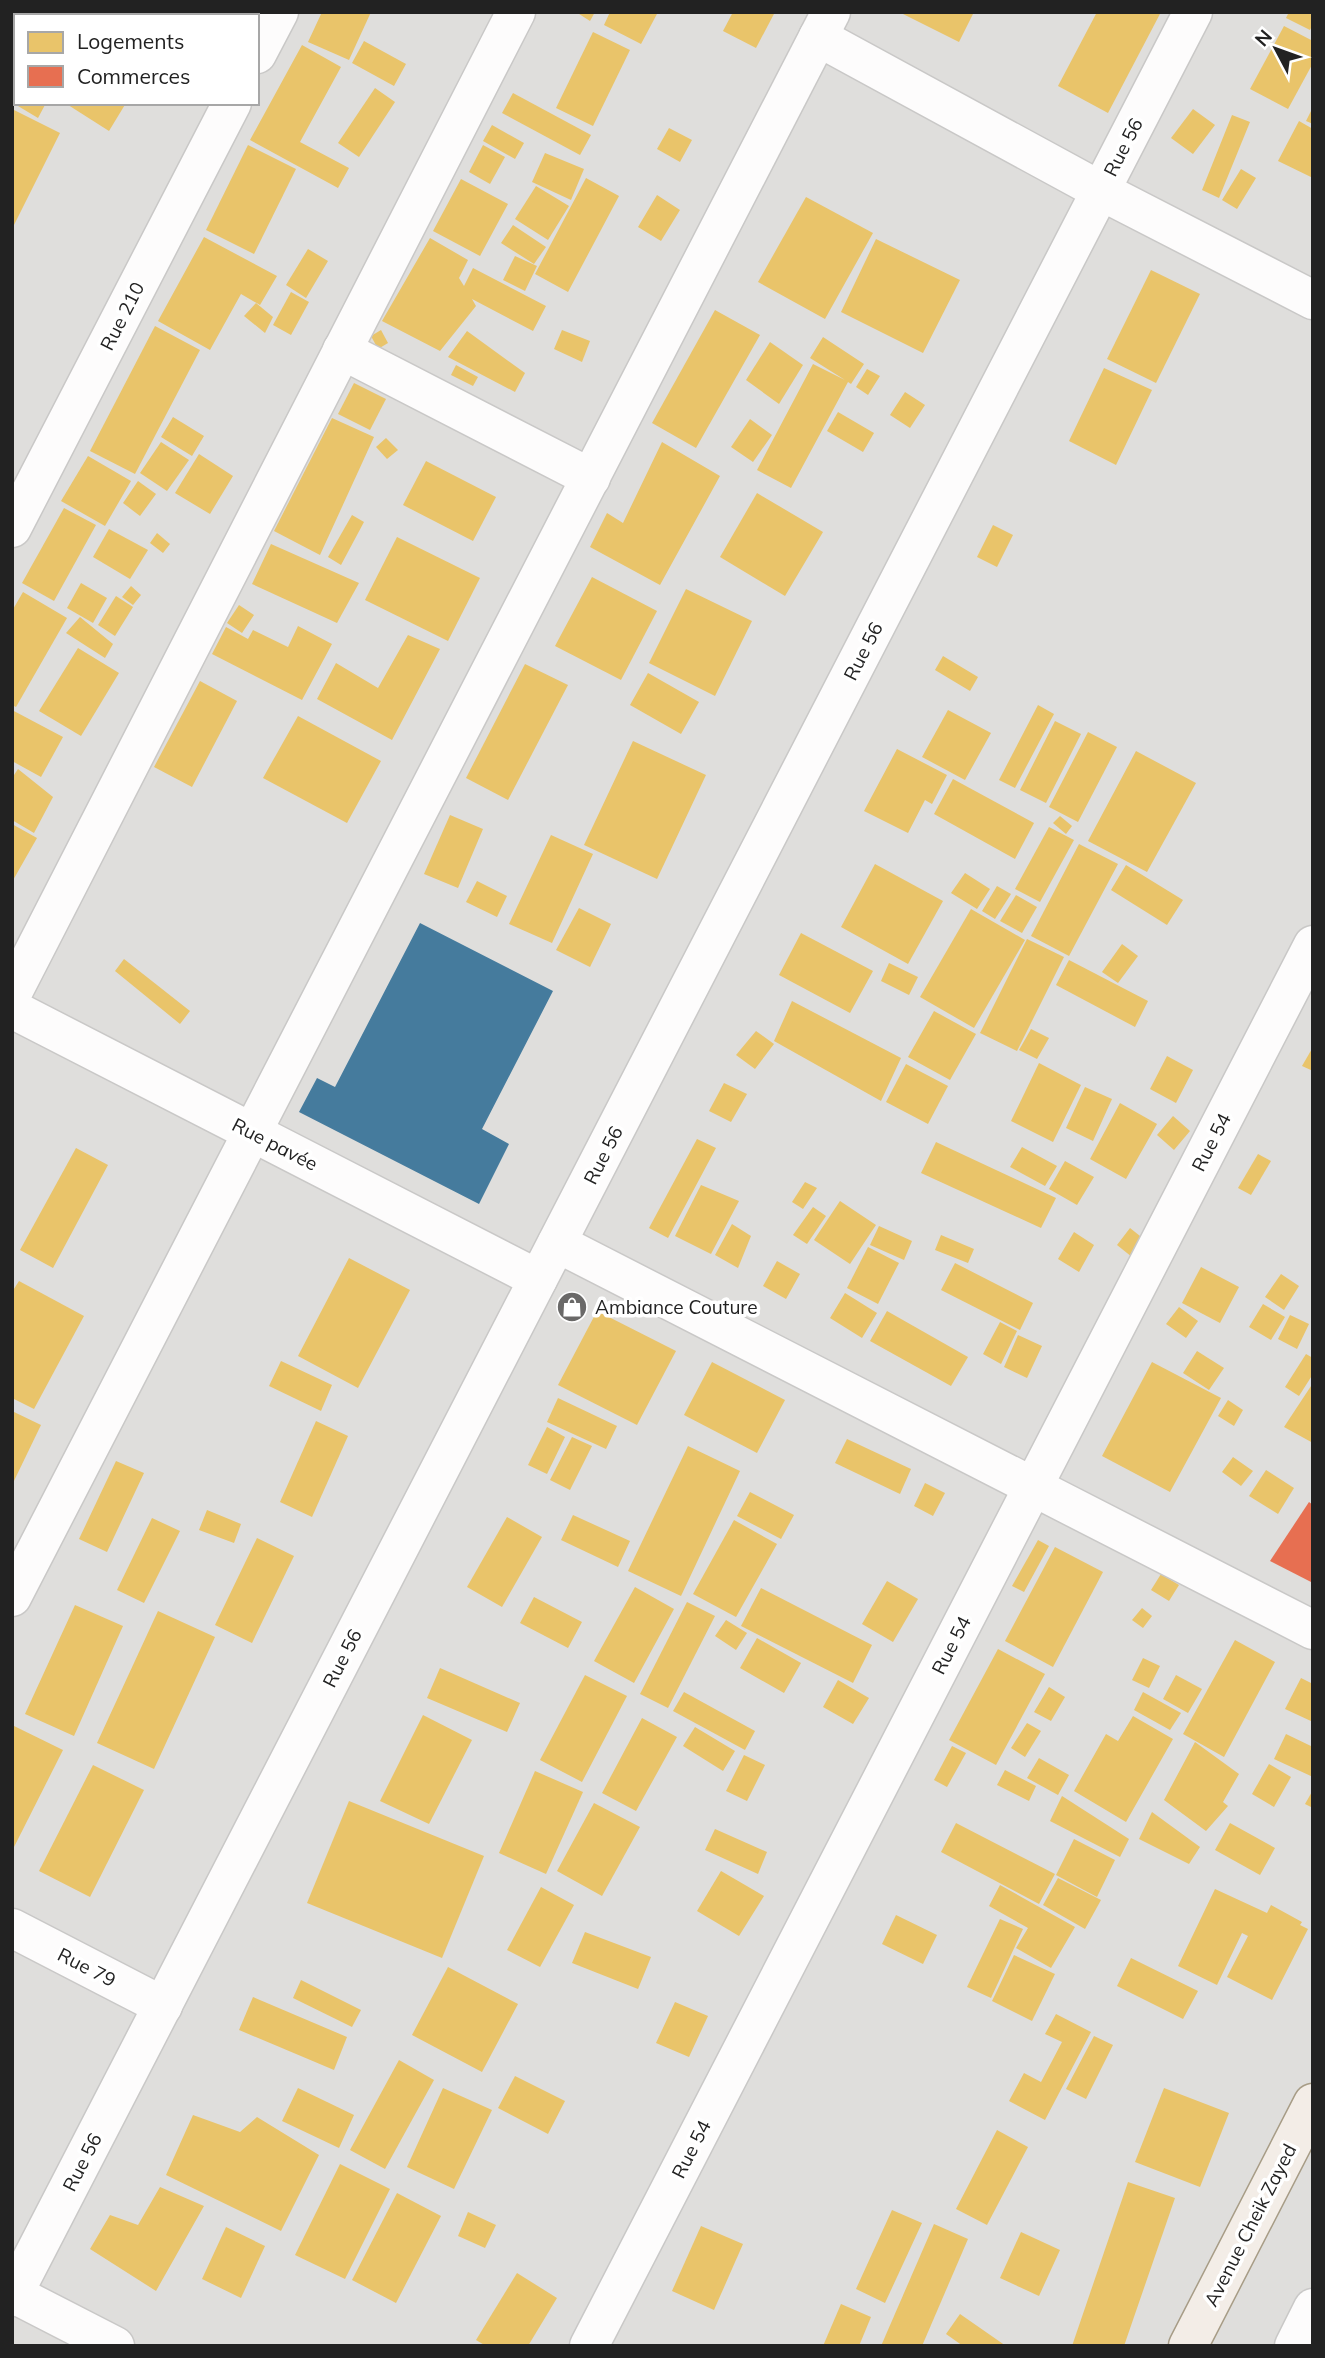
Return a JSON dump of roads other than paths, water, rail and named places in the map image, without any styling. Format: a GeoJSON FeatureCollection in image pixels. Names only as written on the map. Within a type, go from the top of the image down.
{"type":"FeatureCollection","features":[{"type":"Feature","properties":{"kind":"main road","name":"Avenue Cheik Zayed"},"geometry":{"type":"LineString","coordinates":[[1188,2346],[1313,2103]]}},
{"type":"Feature","properties":{"kind":"street"},"geometry":{"type":"LineString","coordinates":[[259,50],[279,12]]}},
{"type":"Feature","properties":{"kind":"street"},"geometry":{"type":"LineString","coordinates":[[12,994],[516,12]]}},
{"type":"Feature","properties":{"kind":"street","name":"Rue 56"},"geometry":{"type":"LineString","coordinates":[[13,2295],[1193,12]]}},
{"type":"Feature","properties":{"kind":"street"},"geometry":{"type":"LineString","coordinates":[[12,1597],[825,25],[1101,191],[1313,300]]}},
{"type":"Feature","properties":{"kind":"street","name":"Rue 210"},"geometry":{"type":"LineString","coordinates":[[12,528],[231,105]]}},
{"type":"Feature","properties":{"kind":"street"},"geometry":{"type":"LineString","coordinates":[[342,350],[591,478]]}},
{"type":"Feature","properties":{"kind":"street","name":"Rue 54"},"geometry":{"type":"LineString","coordinates":[[589,2346],[1313,945]]}},
{"type":"Feature","properties":{"kind":"street","name":"Rue pavée"},"geometry":{"type":"LineString","coordinates":[[12,1009],[538,1279]]}},
{"type":"Feature","properties":{"kind":"street"},"geometry":{"type":"LineString","coordinates":[[558,1243],[1313,1630]]}},
{"type":"Feature","properties":{"kind":"street","name":"Rue 79"},"geometry":{"type":"LineString","coordinates":[[12,1928],[163,2006]]}},
{"type":"Feature","properties":{"kind":"street"},"geometry":{"type":"LineString","coordinates":[[13,2295],[116,2346]]}},
{"type":"Feature","properties":{"kind":"street"},"geometry":{"type":"LineString","coordinates":[[1294,2346],[1313,2308]]}},
{"type":"Feature","properties":{"kind":"place","name":"Ambiance Couture"},"geometry":{"type":"Point","coordinates":[572,1307]}}]}
